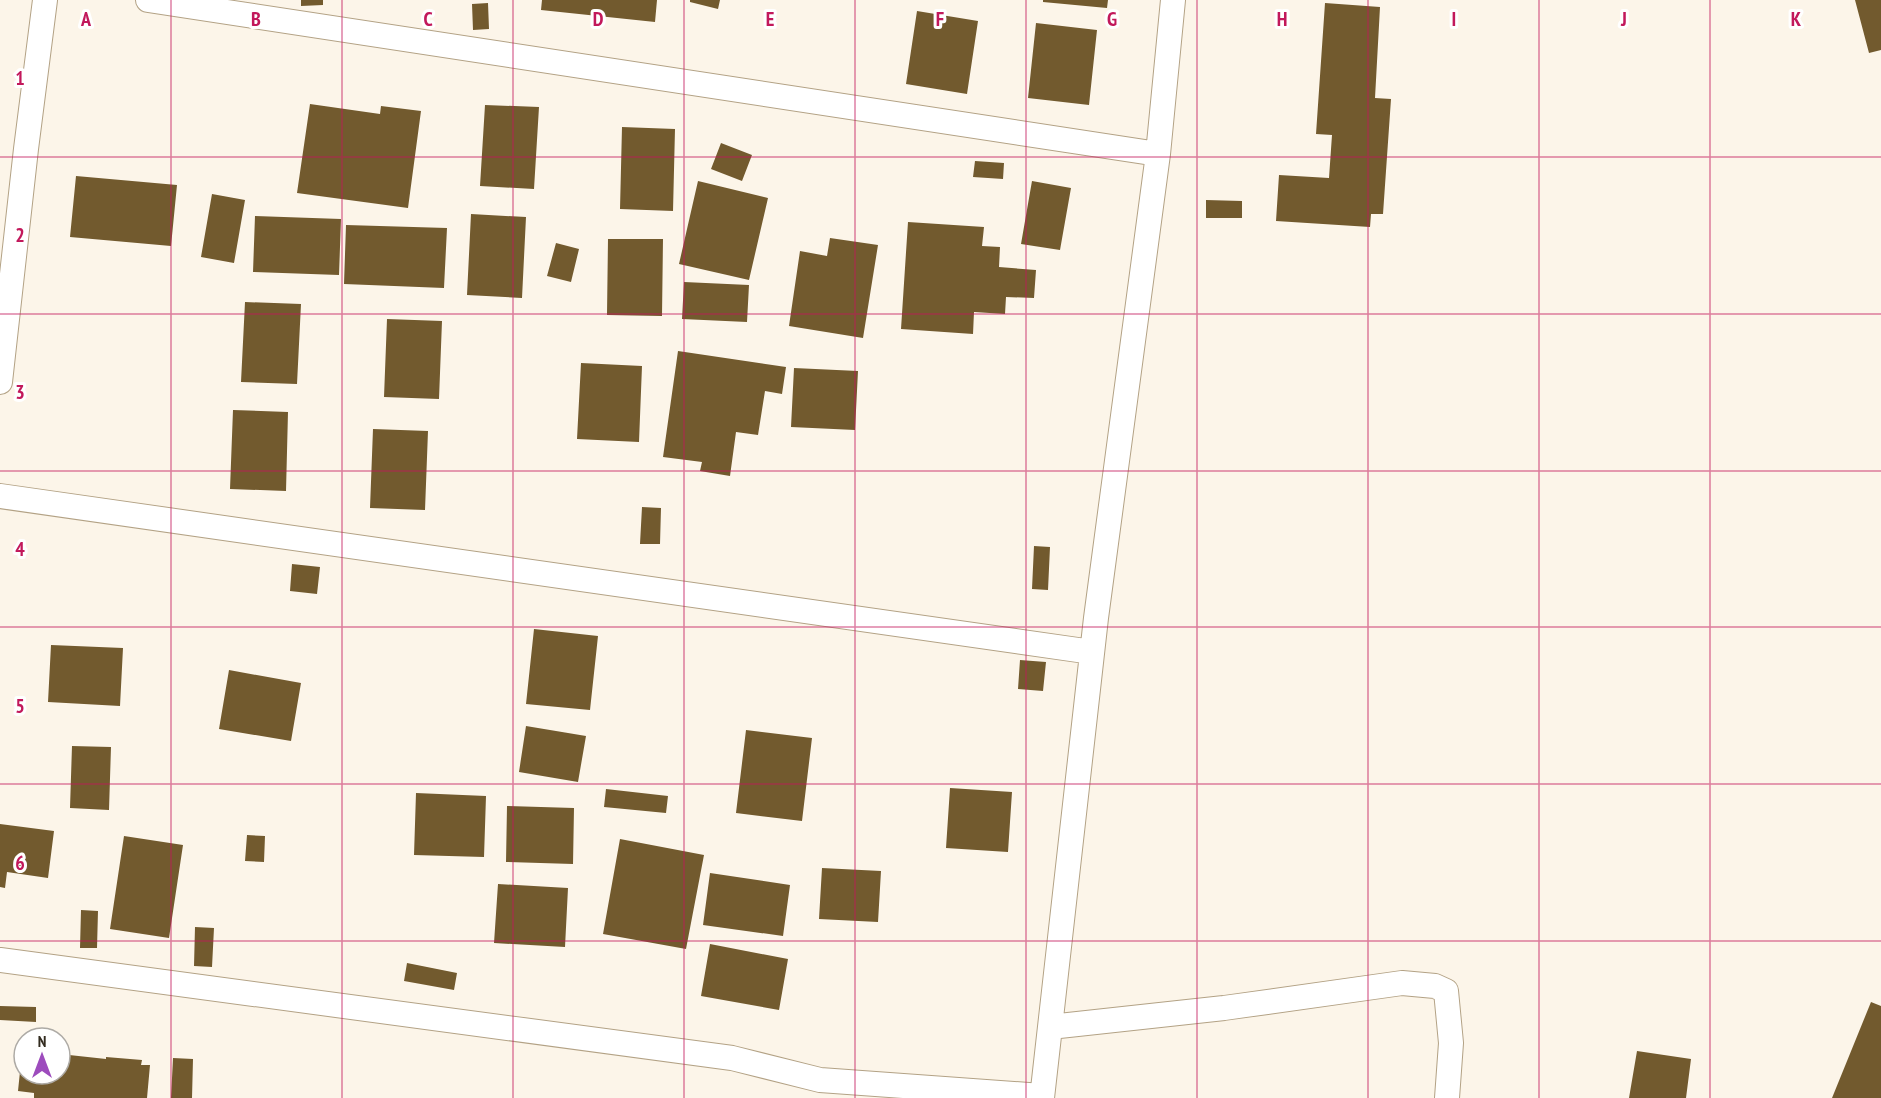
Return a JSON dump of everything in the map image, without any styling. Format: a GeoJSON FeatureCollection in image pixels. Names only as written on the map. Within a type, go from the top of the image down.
{"type":"FeatureCollection","features":[{"type":"Feature","properties":{"kind":"street"},"geometry":{"type":"LineString","coordinates":[[0,382],[45,0]]}},
{"type":"Feature","properties":{"kind":"street"},"geometry":{"type":"LineString","coordinates":[[148,0],[261,8],[1158,154]]}},
{"type":"Feature","properties":{"kind":"street"},"geometry":{"type":"LineString","coordinates":[[0,960],[732,1058],[820,1080],[1042,1097],[1110,498],[1158,154],[1173,0]]}},
{"type":"Feature","properties":{"kind":"street"},"geometry":{"type":"LineString","coordinates":[[0,496],[1092,652]]}},
{"type":"Feature","properties":{"kind":"street"},"geometry":{"type":"LineString","coordinates":[[1050,1027],[1224,1008],[1402,983],[1435,986],[1446,991],[1451,1043],[1447,1098]]}},
{"type":"Feature","properties":{"kind":"building"},"geometry":{"type":"Polygon","coordinates":[[[301,0],[323,0],[323,5],[301,6],[301,0]]]}},
{"type":"Feature","properties":{"kind":"building"},"geometry":{"type":"Polygon","coordinates":[[[542,0],[657,0],[655,22],[541,10],[542,0]]]}},
{"type":"Feature","properties":{"kind":"building"},"geometry":{"type":"Polygon","coordinates":[[[690,0],[720,0],[718,9],[690,2],[690,0]]]}},
{"type":"Feature","properties":{"kind":"building"},"geometry":{"type":"Polygon","coordinates":[[[1043,0],[1108,0],[1107,8],[1043,2],[1043,0]]]}},
{"type":"Feature","properties":{"kind":"building"},"geometry":{"type":"Polygon","coordinates":[[[1855,0],[1881,0],[1881,50],[1869,53],[1855,0]]]}},
{"type":"Feature","properties":{"kind":"building"},"geometry":{"type":"Polygon","coordinates":[[[488,3],[489,29],[473,30],[472,4],[488,3]]]}},
{"type":"Feature","properties":{"kind":"building"},"geometry":{"type":"Polygon","coordinates":[[[1325,3],[1380,7],[1375,98],[1391,99],[1383,214],[1371,214],[1370,227],[1276,221],[1279,175],[1329,178],[1332,135],[1316,134],[1325,3]]]}},
{"type":"Feature","properties":{"kind":"building"},"geometry":{"type":"Polygon","coordinates":[[[917,11],[978,21],[967,94],[906,84],[917,11]]]}},
{"type":"Feature","properties":{"kind":"building"},"geometry":{"type":"Polygon","coordinates":[[[1036,23],[1097,30],[1089,105],[1028,98],[1036,23]]]}},
{"type":"Feature","properties":{"kind":"building"},"geometry":{"type":"Polygon","coordinates":[[[310,104],[380,114],[381,106],[421,111],[408,208],[297,193],[310,104]]]}},
{"type":"Feature","properties":{"kind":"building"},"geometry":{"type":"Polygon","coordinates":[[[485,105],[539,107],[534,189],[480,186],[485,105]]]}},
{"type":"Feature","properties":{"kind":"building"},"geometry":{"type":"Polygon","coordinates":[[[622,127],[675,129],[673,211],[620,209],[622,127]]]}},
{"type":"Feature","properties":{"kind":"building"},"geometry":{"type":"Polygon","coordinates":[[[721,143],[752,155],[742,181],[711,169],[721,143]]]}},
{"type":"Feature","properties":{"kind":"building"},"geometry":{"type":"Polygon","coordinates":[[[975,161],[1004,163],[1003,179],[973,177],[975,161]]]}},
{"type":"Feature","properties":{"kind":"building"},"geometry":{"type":"Polygon","coordinates":[[[76,176],[177,185],[171,246],[70,237],[76,176]]]}},
{"type":"Feature","properties":{"kind":"building"},"geometry":{"type":"Polygon","coordinates":[[[698,181],[768,198],[749,280],[679,264],[698,181]]]}},
{"type":"Feature","properties":{"kind":"building"},"geometry":{"type":"Polygon","coordinates":[[[1032,181],[1071,188],[1060,250],[1021,244],[1032,181]]]}},
{"type":"Feature","properties":{"kind":"building"},"geometry":{"type":"Polygon","coordinates":[[[212,194],[245,200],[234,263],[201,257],[212,194]]]}},
{"type":"Feature","properties":{"kind":"building"},"geometry":{"type":"Polygon","coordinates":[[[1206,200],[1242,201],[1242,218],[1206,218],[1206,200]]]}},
{"type":"Feature","properties":{"kind":"building"},"geometry":{"type":"Polygon","coordinates":[[[471,214],[526,217],[522,298],[467,295],[471,214]]]}},
{"type":"Feature","properties":{"kind":"building"},"geometry":{"type":"Polygon","coordinates":[[[255,216],[341,219],[339,275],[253,272],[255,216]]]}},
{"type":"Feature","properties":{"kind":"building"},"geometry":{"type":"Polygon","coordinates":[[[908,222],[984,227],[982,246],[1000,247],[999,267],[1036,270],[1034,298],[1006,297],[1005,314],[974,312],[973,334],[901,329],[908,222]]]}},
{"type":"Feature","properties":{"kind":"building"},"geometry":{"type":"Polygon","coordinates":[[[346,225],[447,228],[444,288],[344,284],[346,225]]]}},
{"type":"Feature","properties":{"kind":"building"},"geometry":{"type":"Polygon","coordinates":[[[830,238],[878,245],[863,338],[789,326],[800,251],[827,256],[830,238]]]}},
{"type":"Feature","properties":{"kind":"building"},"geometry":{"type":"Polygon","coordinates":[[[608,239],[663,239],[662,316],[607,315],[608,239]]]}},
{"type":"Feature","properties":{"kind":"building"},"geometry":{"type":"Polygon","coordinates":[[[556,243],[579,249],[571,282],[547,276],[556,243]]]}},
{"type":"Feature","properties":{"kind":"building"},"geometry":{"type":"Polygon","coordinates":[[[684,282],[749,285],[747,322],[682,319],[684,282]]]}},
{"type":"Feature","properties":{"kind":"building"},"geometry":{"type":"Polygon","coordinates":[[[245,302],[301,304],[297,384],[241,382],[245,302]]]}},
{"type":"Feature","properties":{"kind":"building"},"geometry":{"type":"Polygon","coordinates":[[[387,319],[442,321],[439,399],[384,397],[387,319]]]}},
{"type":"Feature","properties":{"kind":"building"},"geometry":{"type":"Polygon","coordinates":[[[678,351],[786,367],[782,394],[765,391],[758,435],[736,432],[730,476],[700,471],[702,462],[663,457],[678,351]]]}},
{"type":"Feature","properties":{"kind":"building"},"geometry":{"type":"Polygon","coordinates":[[[581,363],[642,366],[639,442],[577,439],[581,363]]]}},
{"type":"Feature","properties":{"kind":"building"},"geometry":{"type":"Polygon","coordinates":[[[794,368],[858,371],[855,430],[791,427],[794,368]]]}},
{"type":"Feature","properties":{"kind":"building"},"geometry":{"type":"Polygon","coordinates":[[[233,410],[288,412],[286,491],[230,489],[233,410]]]}},
{"type":"Feature","properties":{"kind":"building"},"geometry":{"type":"Polygon","coordinates":[[[373,429],[428,431],[425,510],[370,508],[373,429]]]}},
{"type":"Feature","properties":{"kind":"building"},"geometry":{"type":"Polygon","coordinates":[[[642,507],[661,508],[660,544],[640,544],[642,507]]]}},
{"type":"Feature","properties":{"kind":"building"},"geometry":{"type":"Polygon","coordinates":[[[1034,546],[1050,547],[1048,590],[1032,589],[1034,546]]]}},
{"type":"Feature","properties":{"kind":"building"},"geometry":{"type":"Polygon","coordinates":[[[292,564],[320,567],[317,594],[290,591],[292,564]]]}},
{"type":"Feature","properties":{"kind":"building"},"geometry":{"type":"Polygon","coordinates":[[[534,629],[598,636],[590,710],[526,704],[534,629]]]}},
{"type":"Feature","properties":{"kind":"building"},"geometry":{"type":"Polygon","coordinates":[[[51,645],[123,648],[120,706],[48,702],[51,645]]]}},
{"type":"Feature","properties":{"kind":"building"},"geometry":{"type":"Polygon","coordinates":[[[1020,660],[1046,662],[1043,691],[1018,689],[1020,660]]]}},
{"type":"Feature","properties":{"kind":"building"},"geometry":{"type":"Polygon","coordinates":[[[229,670],[301,683],[291,741],[219,729],[229,670]]]}},
{"type":"Feature","properties":{"kind":"building"},"geometry":{"type":"Polygon","coordinates":[[[526,726],[586,736],[578,782],[519,772],[526,726]]]}},
{"type":"Feature","properties":{"kind":"building"},"geometry":{"type":"Polygon","coordinates":[[[746,730],[812,738],[802,821],[736,813],[746,730]]]}},
{"type":"Feature","properties":{"kind":"building"},"geometry":{"type":"Polygon","coordinates":[[[72,746],[111,747],[109,810],[70,808],[72,746]]]}},
{"type":"Feature","properties":{"kind":"building"},"geometry":{"type":"Polygon","coordinates":[[[950,788],[1012,792],[1008,852],[946,848],[950,788]]]}},
{"type":"Feature","properties":{"kind":"building"},"geometry":{"type":"Polygon","coordinates":[[[606,789],[668,796],[666,813],[604,807],[606,789]]]}},
{"type":"Feature","properties":{"kind":"building"},"geometry":{"type":"Polygon","coordinates":[[[416,793],[486,796],[484,857],[414,855],[416,793]]]}},
{"type":"Feature","properties":{"kind":"building"},"geometry":{"type":"Polygon","coordinates":[[[507,806],[574,808],[573,864],[506,862],[507,806]]]}},
{"type":"Feature","properties":{"kind":"building"},"geometry":{"type":"Polygon","coordinates":[[[0,824],[54,831],[48,878],[7,872],[5,888],[0,887],[0,824]]]}},
{"type":"Feature","properties":{"kind":"building"},"geometry":{"type":"Polygon","coordinates":[[[247,835],[265,836],[264,862],[245,861],[247,835]]]}},
{"type":"Feature","properties":{"kind":"building"},"geometry":{"type":"Polygon","coordinates":[[[124,836],[183,845],[169,938],[110,929],[124,836]]]}},
{"type":"Feature","properties":{"kind":"building"},"geometry":{"type":"Polygon","coordinates":[[[620,839],[704,855],[686,949],[603,934],[620,839]]]}},
{"type":"Feature","properties":{"kind":"building"},"geometry":{"type":"Polygon","coordinates":[[[822,868],[881,871],[878,922],[819,919],[822,868]]]}},
{"type":"Feature","properties":{"kind":"building"},"geometry":{"type":"Polygon","coordinates":[[[710,873],[790,885],[783,936],[703,925],[710,873]]]}},
{"type":"Feature","properties":{"kind":"building"},"geometry":{"type":"Polygon","coordinates":[[[498,884],[568,888],[565,947],[494,943],[498,884]]]}},
{"type":"Feature","properties":{"kind":"building"},"geometry":{"type":"Polygon","coordinates":[[[81,910],[98,911],[97,948],[80,948],[81,910]]]}},
{"type":"Feature","properties":{"kind":"building"},"geometry":{"type":"Polygon","coordinates":[[[195,927],[214,928],[212,967],[194,966],[195,927]]]}},
{"type":"Feature","properties":{"kind":"building"},"geometry":{"type":"Polygon","coordinates":[[[710,944],[788,959],[779,1010],[701,996],[710,944]]]}},
{"type":"Feature","properties":{"kind":"building"},"geometry":{"type":"Polygon","coordinates":[[[407,963],[457,973],[454,990],[404,981],[407,963]]]}},
{"type":"Feature","properties":{"kind":"building"},"geometry":{"type":"Polygon","coordinates":[[[1871,1002],[1881,1006],[1881,1098],[1832,1098],[1871,1002]]]}},
{"type":"Feature","properties":{"kind":"building"},"geometry":{"type":"Polygon","coordinates":[[[0,1006],[36,1007],[36,1022],[0,1020],[0,1006]]]}},
{"type":"Feature","properties":{"kind":"building"},"geometry":{"type":"Polygon","coordinates":[[[1637,1051],[1691,1059],[1686,1098],[1629,1098],[1637,1051]]]}},
{"type":"Feature","properties":{"kind":"building"},"geometry":{"type":"Polygon","coordinates":[[[72,1055],[142,1060],[141,1065],[150,1065],[147,1098],[34,1098],[34,1093],[18,1091],[19,1086],[72,1086],[72,1055]]]}},
{"type":"Feature","properties":{"kind":"building"},"geometry":{"type":"Polygon","coordinates":[[[173,1058],[193,1059],[192,1098],[171,1098],[173,1058]]]}}]}
